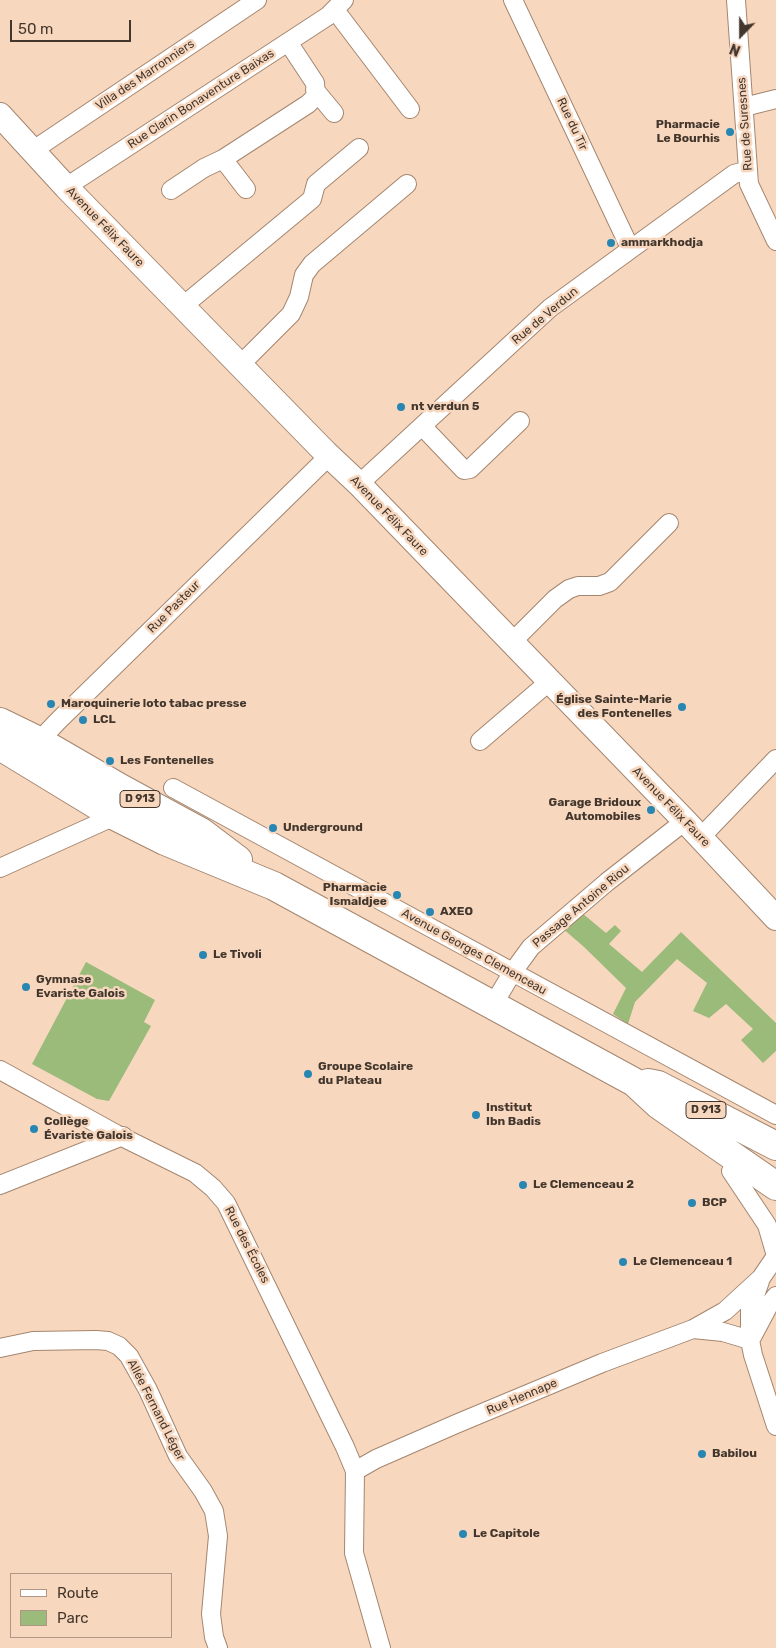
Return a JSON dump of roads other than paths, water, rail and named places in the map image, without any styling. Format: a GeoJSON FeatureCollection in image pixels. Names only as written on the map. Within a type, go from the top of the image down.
{"type":"FeatureCollection","features":[{"type":"Feature","properties":{"kind":"main road","name":"D 913"},"geometry":{"type":"LineString","coordinates":[[0,722],[115,816],[165,840],[274,886],[634,1082],[659,1105],[776,1186]]}},
{"type":"Feature","properties":{"kind":"main road","name":"D 913"},"geometry":{"type":"LineString","coordinates":[[0,746],[37,754],[122,790],[201,832],[274,886]]}},
{"type":"Feature","properties":{"kind":"main road","name":"D 913"},"geometry":{"type":"LineString","coordinates":[[634,1082],[658,1085],[776,1146]]}},
{"type":"Feature","properties":{"kind":"main road","name":"D 913"},"geometry":{"type":"LineString","coordinates":[[716,1145],[731,1171],[776,1200]]}},
{"type":"Feature","properties":{"kind":"street","name":"Villa des Marronniers"},"geometry":{"type":"LineString","coordinates":[[32,151],[257,0]]}},
{"type":"Feature","properties":{"kind":"street","name":"Rue du Tir"},"geometry":{"type":"LineString","coordinates":[[513,0],[630,248]]}},
{"type":"Feature","properties":{"kind":"street","name":"Rue de Suresnes"},"geometry":{"type":"LineString","coordinates":[[736,0],[750,184],[776,241]]}},
{"type":"Feature","properties":{"kind":"street","name":"Rue Clarin Bonaventure Baixas"},"geometry":{"type":"LineString","coordinates":[[66,187],[288,42],[340,5],[410,109]]}},
{"type":"Feature","properties":{"kind":"street"},"geometry":{"type":"LineString","coordinates":[[171,190],[308,104],[316,96],[315,83],[288,42]]}},
{"type":"Feature","properties":{"kind":"street"},"geometry":{"type":"LineString","coordinates":[[316,90],[334,113]]}},
{"type":"Feature","properties":{"kind":"street"},"geometry":{"type":"LineString","coordinates":[[744,107],[776,99]]}},
{"type":"Feature","properties":{"kind":"street","name":"Avenue Félix Faure"},"geometry":{"type":"LineString","coordinates":[[0,115],[66,187],[329,456],[359,484],[776,918]]}},
{"type":"Feature","properties":{"kind":"street"},"geometry":{"type":"LineString","coordinates":[[183,306],[312,200],[316,184],[359,148]]}},
{"type":"Feature","properties":{"kind":"street"},"geometry":{"type":"LineString","coordinates":[[223,159],[246,189]]}},
{"type":"Feature","properties":{"kind":"street","name":"Rue de Verdun"},"geometry":{"type":"LineString","coordinates":[[359,484],[550,308],[734,174],[748,170]]}},
{"type":"Feature","properties":{"kind":"street"},"geometry":{"type":"LineString","coordinates":[[240,365],[291,314],[299,297],[304,275],[312,264],[407,184]]}},
{"type":"Feature","properties":{"kind":"street"},"geometry":{"type":"LineString","coordinates":[[422,426],[464,470],[470,469],[520,421]]}},
{"type":"Feature","properties":{"kind":"street","name":"Rue Pasteur"},"geometry":{"type":"LineString","coordinates":[[37,754],[174,606],[329,456]]}},
{"type":"Feature","properties":{"kind":"street"},"geometry":{"type":"LineString","coordinates":[[512,642],[555,599],[569,589],[578,586],[599,586],[610,582],[669,523]]}},
{"type":"Feature","properties":{"kind":"street"},"geometry":{"type":"LineString","coordinates":[[480,741],[550,681]]}},
{"type":"Feature","properties":{"kind":"street","name":"Passage Antoine Riou"},"geometry":{"type":"LineString","coordinates":[[493,1005],[512,973],[531,947],[607,882],[693,830],[776,759]]}},
{"type":"Feature","properties":{"kind":"street","name":"Avenue Georges Clemenceau"},"geometry":{"type":"LineString","coordinates":[[173,788],[776,1115]]}},
{"type":"Feature","properties":{"kind":"street"},"geometry":{"type":"LineString","coordinates":[[0,868],[115,816],[122,790]]}},
{"type":"Feature","properties":{"kind":"street","name":"Rue des Écoles"},"geometry":{"type":"LineString","coordinates":[[0,1070],[196,1173],[213,1188],[226,1203],[355,1471]]}},
{"type":"Feature","properties":{"kind":"street"},"geometry":{"type":"LineString","coordinates":[[0,1185],[123,1136]]}},
{"type":"Feature","properties":{"kind":"street","name":"Rue Hennape"},"geometry":{"type":"LineString","coordinates":[[355,1471],[376,1459],[456,1424],[602,1363],[693,1329],[725,1311],[761,1278],[776,1256],[767,1225],[731,1171]]}},
{"type":"Feature","properties":{"kind":"street"},"geometry":{"type":"LineString","coordinates":[[761,1278],[750,1310],[750,1340],[776,1426]]}},
{"type":"Feature","properties":{"kind":"street"},"geometry":{"type":"LineString","coordinates":[[750,1340],[776,1296]]}},
{"type":"Feature","properties":{"kind":"street","name":"Rue Hennape"},"geometry":{"type":"LineString","coordinates":[[693,1329],[723,1332],[750,1340]]}},
{"type":"Feature","properties":{"kind":"street","name":"Allée Fernand Léger"},"geometry":{"type":"LineString","coordinates":[[0,1348],[33,1341],[96,1340],[108,1341],[119,1346],[129,1356],[148,1390],[178,1456],[203,1491],[214,1511],[218,1536],[211,1614],[218,1648]]}},
{"type":"Feature","properties":{"kind":"street"},"geometry":{"type":"LineString","coordinates":[[355,1471],[354,1553],[381,1648]]}},
{"type":"Feature","properties":{"kind":"place","name":"Pharmacie Le Bourhis"},"geometry":{"type":"Point","coordinates":[730,132]}},
{"type":"Feature","properties":{"kind":"place","name":"ammarkhodja"},"geometry":{"type":"Point","coordinates":[611,243]}},
{"type":"Feature","properties":{"kind":"place","name":"nt verdun 5"},"geometry":{"type":"Point","coordinates":[401,407]}},
{"type":"Feature","properties":{"kind":"place","name":"Maroquinerie loto tabac presse"},"geometry":{"type":"Point","coordinates":[51,704]}},
{"type":"Feature","properties":{"kind":"place","name":"Église Sainte-Marie des Fontenelles"},"geometry":{"type":"Point","coordinates":[682,707]}},
{"type":"Feature","properties":{"kind":"place","name":"LCL"},"geometry":{"type":"Point","coordinates":[83,720]}},
{"type":"Feature","properties":{"kind":"place","name":"Les Fontenelles"},"geometry":{"type":"Point","coordinates":[110,761]}},
{"type":"Feature","properties":{"kind":"place","name":"Garage Bridoux Automobiles"},"geometry":{"type":"Point","coordinates":[651,810]}},
{"type":"Feature","properties":{"kind":"place","name":"Underground"},"geometry":{"type":"Point","coordinates":[273,828]}},
{"type":"Feature","properties":{"kind":"place","name":"Pharmacie Ismaldjee"},"geometry":{"type":"Point","coordinates":[397,895]}},
{"type":"Feature","properties":{"kind":"place","name":"AXEO"},"geometry":{"type":"Point","coordinates":[430,912]}},
{"type":"Feature","properties":{"kind":"place","name":"Le Tivoli"},"geometry":{"type":"Point","coordinates":[203,955]}},
{"type":"Feature","properties":{"kind":"place","name":"Gymnase Evariste Galois"},"geometry":{"type":"Point","coordinates":[26,987]}},
{"type":"Feature","properties":{"kind":"place","name":"Groupe Scolaire du Plateau"},"geometry":{"type":"Point","coordinates":[308,1074]}},
{"type":"Feature","properties":{"kind":"place","name":"Institut Ibn Badis"},"geometry":{"type":"Point","coordinates":[476,1115]}},
{"type":"Feature","properties":{"kind":"place","name":"Collège Évariste Galois"},"geometry":{"type":"Point","coordinates":[34,1129]}},
{"type":"Feature","properties":{"kind":"place","name":"Le Clemenceau 2"},"geometry":{"type":"Point","coordinates":[523,1185]}},
{"type":"Feature","properties":{"kind":"place","name":"BCP"},"geometry":{"type":"Point","coordinates":[692,1203]}},
{"type":"Feature","properties":{"kind":"place","name":"Le Clemenceau 1"},"geometry":{"type":"Point","coordinates":[623,1262]}},
{"type":"Feature","properties":{"kind":"place","name":"Babilou"},"geometry":{"type":"Point","coordinates":[702,1454]}},
{"type":"Feature","properties":{"kind":"place","name":"Le Capitole"},"geometry":{"type":"Point","coordinates":[463,1534]}}]}
